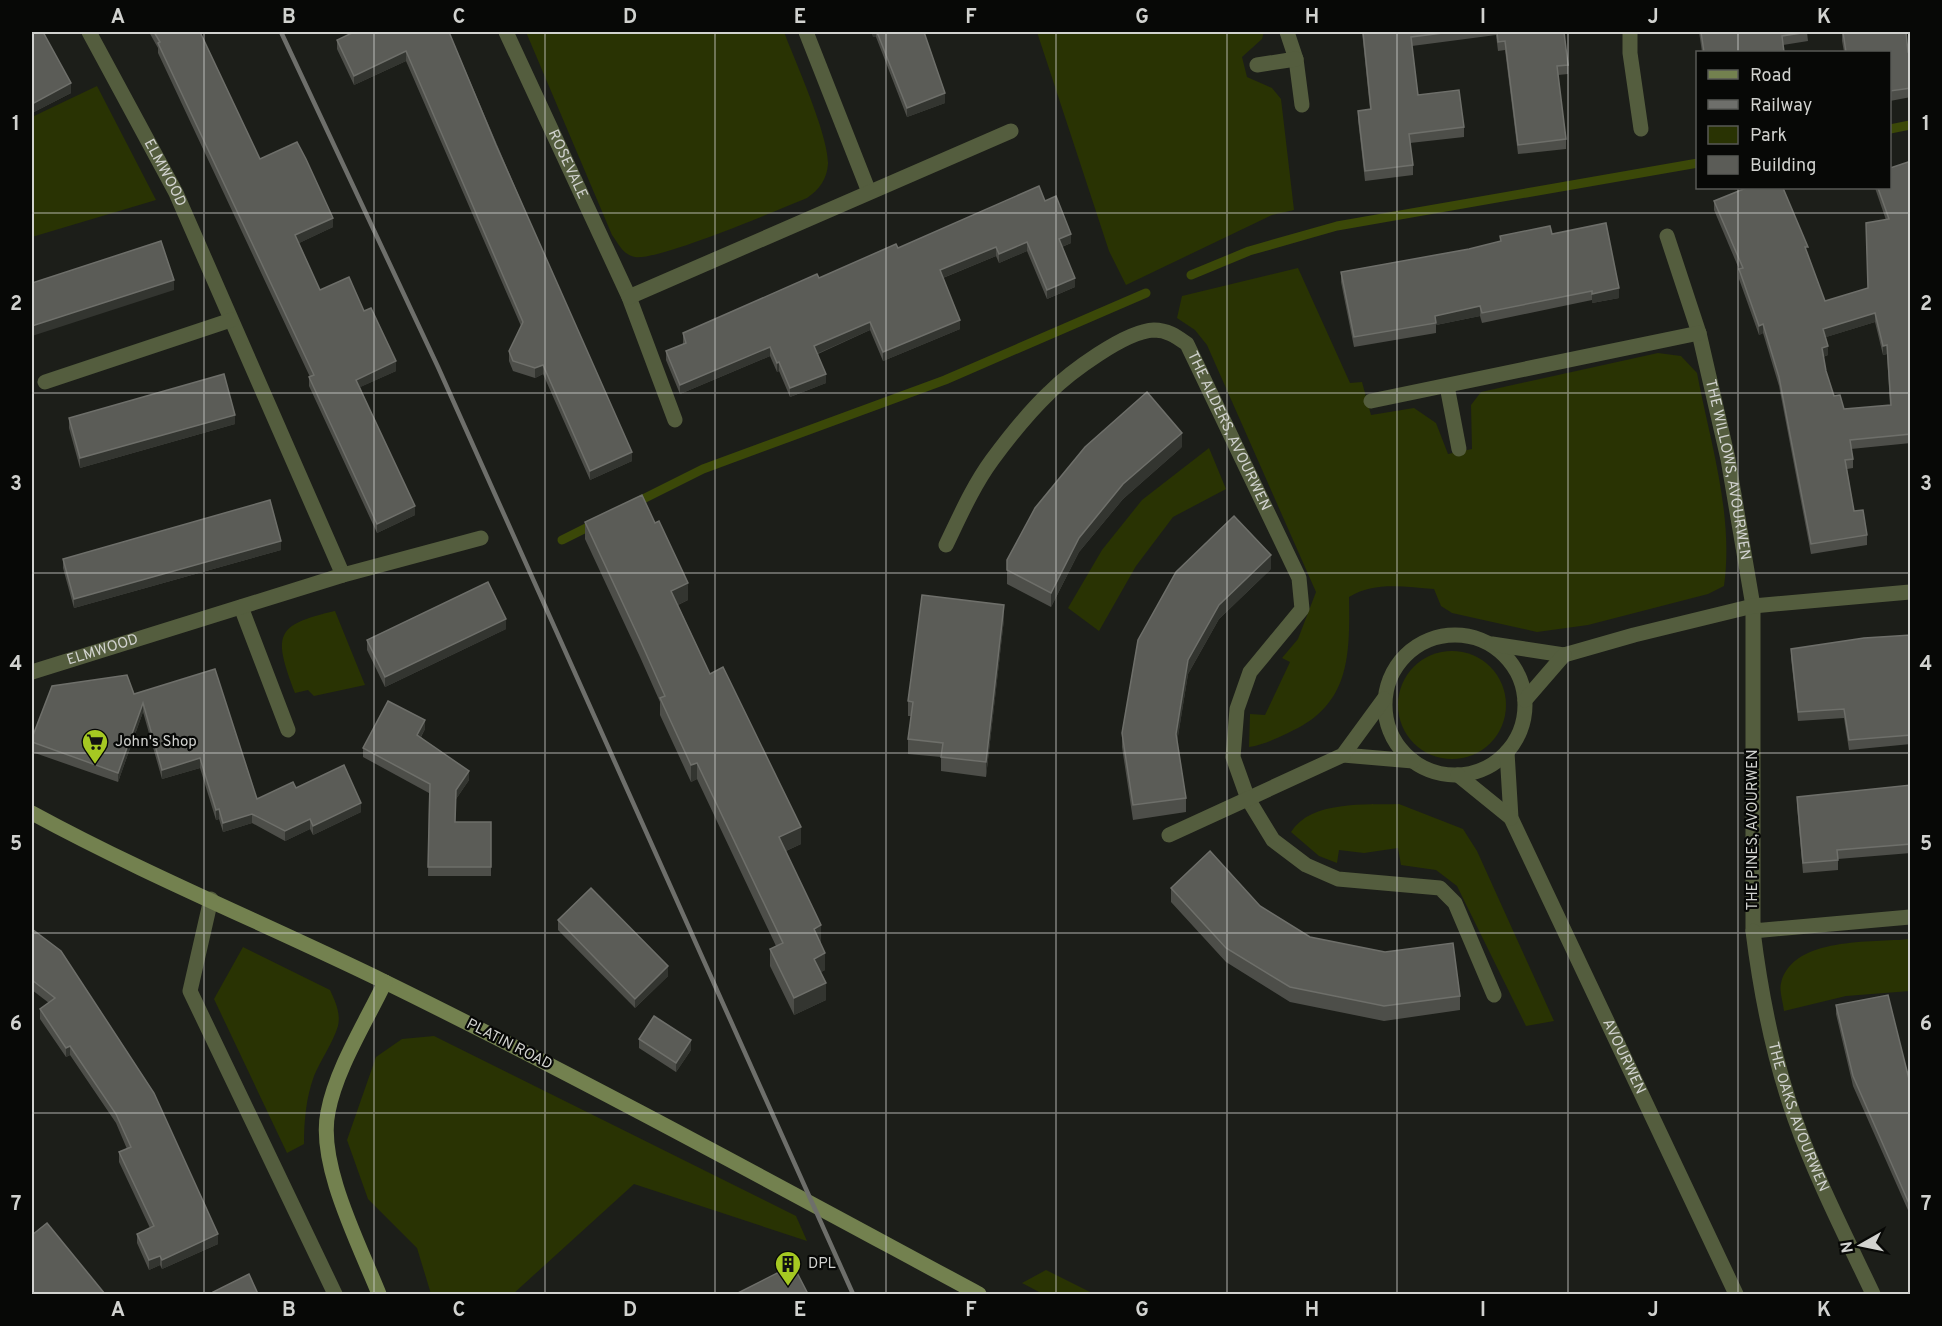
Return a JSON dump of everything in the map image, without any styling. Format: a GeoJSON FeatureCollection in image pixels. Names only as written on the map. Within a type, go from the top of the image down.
{"type":"FeatureCollection","features":[{"type":"Feature","properties":{"kind":"main road","name":"PLATIN ROAD"},"geometry":{"type":"LineString","coordinates":[[32,813],[104,852],[211,899],[385,982],[619,1101],[979,1294]]}},
{"type":"Feature","properties":{"kind":"main road"},"geometry":{"type":"LineString","coordinates":[[379,1294],[337,1190],[327,1144],[327,1113],[337,1083],[385,982]]}},
{"type":"Feature","properties":{"kind":"street","name":"ELMWOOD"},"geometry":{"type":"LineString","coordinates":[[89,32],[176,193],[343,575]]}},
{"type":"Feature","properties":{"kind":"street","name":"ROSEVALE"},"geometry":{"type":"LineString","coordinates":[[506,32],[629,297],[675,420]]}},
{"type":"Feature","properties":{"kind":"street"},"geometry":{"type":"LineString","coordinates":[[806,32],[869,192]]}},
{"type":"Feature","properties":{"kind":"street"},"geometry":{"type":"LineString","coordinates":[[1287,32],[1296,59],[1302,105]]}},
{"type":"Feature","properties":{"kind":"street"},"geometry":{"type":"LineString","coordinates":[[1630,32],[1629,53],[1641,129]]}},
{"type":"Feature","properties":{"kind":"street"},"geometry":{"type":"LineString","coordinates":[[1257,65],[1296,59]]}},
{"type":"Feature","properties":{"kind":"street"},"geometry":{"type":"LineString","coordinates":[[629,297],[1011,131]]}},
{"type":"Feature","properties":{"kind":"street","name":"THE WILLOWS, AVOURWEN"},"geometry":{"type":"LineString","coordinates":[[1667,237],[1699,333],[1728,459],[1753,606]]}},
{"type":"Feature","properties":{"kind":"street"},"geometry":{"type":"LineString","coordinates":[[45,382],[231,320]]}},
{"type":"Feature","properties":{"kind":"street","name":"THE ALDERS, AVOURWEN"},"geometry":{"type":"LineString","coordinates":[[946,545],[969,496],[992,460],[1050,393],[1119,342],[1137,333],[1154,330],[1171,333],[1187,344],[1299,578],[1302,609],[1250,672],[1237,710],[1233,757],[1248,799],[1273,840],[1306,866],[1338,879],[1440,888],[1455,903],[1494,995]]}},
{"type":"Feature","properties":{"kind":"street"},"geometry":{"type":"LineString","coordinates":[[1371,401],[1699,333]]}},
{"type":"Feature","properties":{"kind":"street"},"geometry":{"type":"LineString","coordinates":[[1447,386],[1459,449]]}},
{"type":"Feature","properties":{"kind":"street","name":"ELMWOOD"},"geometry":{"type":"LineString","coordinates":[[32,672],[343,575],[481,538]]}},
{"type":"Feature","properties":{"kind":"street","name":"AVOURWEN"},"geometry":{"type":"LineString","coordinates":[[1490,643],[1515,668],[1525,700],[1524,719],[1518,737],[1507,752],[1493,764],[1476,772],[1458,775],[1442,774],[1413,761],[1400,749],[1390,734],[1385,717],[1384,699],[1389,679],[1399,662],[1413,648],[1431,638],[1451,634],[1471,636],[1490,643],[1564,655],[1753,606],[1911,592]]}},
{"type":"Feature","properties":{"kind":"street","name":"THE PINES, AVOURWEN"},"geometry":{"type":"LineString","coordinates":[[1753,606],[1753,931],[1911,917]]}},
{"type":"Feature","properties":{"kind":"street"},"geometry":{"type":"LineString","coordinates":[[241,607],[288,730]]}},
{"type":"Feature","properties":{"kind":"street"},"geometry":{"type":"LineString","coordinates":[[1525,700],[1564,655]]}},
{"type":"Feature","properties":{"kind":"street"},"geometry":{"type":"LineString","coordinates":[[1169,835],[1343,755],[1384,699]]}},
{"type":"Feature","properties":{"kind":"street","name":"AVOURWEN"},"geometry":{"type":"LineString","coordinates":[[1507,752],[1511,818],[1736,1294]]}},
{"type":"Feature","properties":{"kind":"street"},"geometry":{"type":"LineString","coordinates":[[1343,755],[1413,761]]}},
{"type":"Feature","properties":{"kind":"street","name":"AVOURWEN"},"geometry":{"type":"LineString","coordinates":[[1458,775],[1511,818]]}},
{"type":"Feature","properties":{"kind":"street"},"geometry":{"type":"LineString","coordinates":[[211,899],[190,991],[335,1294]]}},
{"type":"Feature","properties":{"kind":"street","name":"THE OAKS, AVOURWEN"},"geometry":{"type":"LineString","coordinates":[[1753,931],[1761,995],[1776,1059],[1795,1120],[1873,1294]]}},
{"type":"Feature","properties":{"kind":"green space"},"geometry":{"type":"Polygon","coordinates":[[[526,32],[784,32],[823,136],[828,164],[824,179],[819,188],[807,198],[746,223],[668,251],[648,256],[631,256],[621,248],[612,235],[526,32]]]}},
{"type":"Feature","properties":{"kind":"green space"},"geometry":{"type":"Polygon","coordinates":[[[1037,32],[1264,32],[1262,39],[1242,57],[1247,77],[1272,88],[1281,99],[1294,210],[1272,215],[1126,285],[1109,251],[1037,32]]]}},
{"type":"Feature","properties":{"kind":"green space"},"geometry":{"type":"Polygon","coordinates":[[[97,86],[156,200],[32,237],[32,117],[97,86]]]}},
{"type":"Feature","properties":{"kind":"green space"},"geometry":{"type":"Polygon","coordinates":[[[1298,268],[1350,383],[1362,382],[1371,415],[1414,408],[1436,423],[1448,454],[1472,449],[1471,405],[1481,392],[1658,353],[1681,356],[1697,373],[1719,479],[1726,532],[1724,586],[1708,594],[1588,625],[1537,632],[1452,613],[1441,606],[1434,589],[1390,586],[1359,592],[1349,597],[1349,640],[1342,677],[1335,694],[1324,709],[1308,722],[1274,740],[1249,747],[1250,714],[1265,715],[1290,662],[1282,658],[1298,639],[1316,592],[1207,345],[1195,330],[1177,318],[1182,296],[1298,268]]]}},
{"type":"Feature","properties":{"kind":"green space"},"geometry":{"type":"Polygon","coordinates":[[[1209,448],[1226,489],[1173,517],[1136,566],[1099,631],[1068,608],[1102,550],[1142,500],[1209,448]]]}},
{"type":"Feature","properties":{"kind":"green space"},"geometry":{"type":"Polygon","coordinates":[[[335,611],[365,685],[314,696],[308,690],[295,693],[284,658],[282,646],[284,636],[290,628],[300,622],[335,611]]]}},
{"type":"Feature","properties":{"kind":"green space"},"geometry":{"type":"Polygon","coordinates":[[[1452,651],[1473,655],[1490,667],[1502,684],[1506,705],[1502,726],[1490,743],[1473,755],[1452,759],[1431,755],[1414,743],[1402,726],[1398,705],[1402,684],[1414,667],[1431,655],[1452,651]]]}},
{"type":"Feature","properties":{"kind":"green space"},"geometry":{"type":"Polygon","coordinates":[[[1399,804],[1463,829],[1477,851],[1554,1021],[1526,1026],[1457,886],[1436,870],[1401,865],[1398,848],[1364,853],[1339,850],[1337,863],[1319,856],[1291,832],[1300,822],[1325,809],[1340,806],[1399,804]]]}},
{"type":"Feature","properties":{"kind":"green space"},"geometry":{"type":"Polygon","coordinates":[[[1910,939],[1910,991],[1846,996],[1784,1011],[1781,983],[1788,968],[1801,957],[1817,949],[1836,945],[1910,939]]]}},
{"type":"Feature","properties":{"kind":"green space"},"geometry":{"type":"Polygon","coordinates":[[[243,947],[330,990],[338,1012],[339,1021],[336,1032],[314,1076],[309,1093],[304,1144],[287,1153],[214,999],[243,947]]]}},
{"type":"Feature","properties":{"kind":"green space"},"geometry":{"type":"Polygon","coordinates":[[[434,1036],[796,1216],[807,1241],[634,1184],[513,1294],[431,1294],[417,1248],[368,1199],[347,1140],[376,1057],[402,1039],[434,1036]]]}},
{"type":"Feature","properties":{"kind":"green space"},"geometry":{"type":"Polygon","coordinates":[[[1046,1270],[1094,1294],[1043,1294],[1022,1283],[1046,1270]]]}},
{"type":"Feature","properties":{"kind":"building"},"geometry":{"type":"Polygon","coordinates":[[[32,32],[43,32],[71,83],[34,103],[32,98],[32,32]]]}},
{"type":"Feature","properties":{"kind":"building"},"geometry":{"type":"Polygon","coordinates":[[[154,32],[200,32],[260,159],[297,142],[333,218],[295,235],[320,290],[349,277],[364,311],[371,308],[396,361],[356,380],[415,506],[377,524],[309,377],[314,375],[154,32]]]}},
{"type":"Feature","properties":{"kind":"building"},"geometry":{"type":"Polygon","coordinates":[[[354,32],[449,32],[496,145],[632,452],[590,471],[543,365],[535,368],[513,361],[509,351],[523,322],[406,51],[354,76],[337,40],[354,32]]]}},
{"type":"Feature","properties":{"kind":"building"},"geometry":{"type":"Polygon","coordinates":[[[877,32],[924,32],[945,93],[907,108],[877,32]]]}},
{"type":"Feature","properties":{"kind":"building"},"geometry":{"type":"Polygon","coordinates":[[[1363,32],[1451,32],[1411,37],[1418,95],[1459,90],[1464,127],[1409,134],[1413,165],[1365,171],[1358,111],[1371,109],[1363,32]]]}},
{"type":"Feature","properties":{"kind":"building"},"geometry":{"type":"Polygon","coordinates":[[[1497,32],[1564,32],[1568,65],[1557,66],[1566,139],[1518,145],[1505,41],[1498,42],[1497,32]]]}},
{"type":"Feature","properties":{"kind":"building"},"geometry":{"type":"Polygon","coordinates":[[[1701,32],[1808,32],[1782,36],[1784,51],[1704,51],[1701,32]]]}},
{"type":"Feature","properties":{"kind":"building"},"geometry":{"type":"Polygon","coordinates":[[[1843,32],[1906,32],[1908,52],[1911,52],[1911,88],[1891,91],[1891,51],[1846,51],[1843,32]]]}},
{"type":"Feature","properties":{"kind":"building"},"geometry":{"type":"Polygon","coordinates":[[[1911,161],[1911,434],[1850,440],[1853,459],[1845,460],[1854,511],[1863,510],[1867,535],[1811,544],[1779,377],[1763,324],[1759,326],[1739,269],[1743,268],[1714,201],[1744,189],[1783,189],[1808,247],[1805,247],[1825,301],[1868,288],[1866,223],[1889,219],[1878,189],[1891,189],[1891,168],[1911,161]],[[1875,313],[1823,329],[1828,346],[1822,348],[1826,371],[1834,396],[1840,395],[1844,409],[1891,405],[1887,345],[1883,346],[1875,313]]]}},
{"type":"Feature","properties":{"kind":"building"},"geometry":{"type":"Polygon","coordinates":[[[1039,186],[1045,201],[1056,196],[1071,234],[1059,239],[1075,278],[1047,290],[1027,242],[999,254],[996,247],[940,270],[960,320],[883,352],[870,322],[814,346],[826,374],[790,388],[770,347],[680,385],[666,351],[686,343],[683,333],[817,274],[819,278],[896,244],[898,248],[1039,186]]]}},
{"type":"Feature","properties":{"kind":"building"},"geometry":{"type":"Polygon","coordinates":[[[1606,223],[1619,288],[1592,294],[1592,291],[1482,313],[1480,306],[1435,316],[1436,323],[1354,337],[1341,272],[1469,249],[1501,241],[1500,236],[1550,226],[1552,234],[1606,223]]]}},
{"type":"Feature","properties":{"kind":"building"},"geometry":{"type":"Polygon","coordinates":[[[161,241],[174,280],[32,326],[32,283],[161,241]]]}},
{"type":"Feature","properties":{"kind":"building"},"geometry":{"type":"Polygon","coordinates":[[[224,374],[235,415],[80,458],[69,418],[224,374]]]}},
{"type":"Feature","properties":{"kind":"building"},"geometry":{"type":"Polygon","coordinates":[[[1147,392],[1182,433],[1123,484],[1079,538],[1051,593],[1007,570],[1007,560],[1035,508],[1085,447],[1147,392]]]}},
{"type":"Feature","properties":{"kind":"building"},"geometry":{"type":"Polygon","coordinates":[[[642,495],[655,523],[659,521],[688,583],[671,591],[710,674],[723,667],[801,827],[779,837],[821,925],[814,929],[825,953],[814,959],[826,983],[794,998],[770,949],[783,943],[697,763],[691,765],[660,698],[665,696],[585,522],[642,495]]]}},
{"type":"Feature","properties":{"kind":"building"},"geometry":{"type":"Polygon","coordinates":[[[270,500],[281,541],[74,599],[63,559],[270,500]]]}},
{"type":"Feature","properties":{"kind":"building"},"geometry":{"type":"Polygon","coordinates":[[[1234,516],[1271,555],[1219,605],[1188,660],[1176,734],[1186,798],[1133,805],[1122,733],[1138,640],[1176,572],[1234,516]]]}},
{"type":"Feature","properties":{"kind":"building"},"geometry":{"type":"Polygon","coordinates":[[[488,582],[506,619],[385,677],[367,640],[488,582]]]}},
{"type":"Feature","properties":{"kind":"building"},"geometry":{"type":"Polygon","coordinates":[[[922,595],[1004,605],[986,762],[941,757],[943,743],[908,739],[913,702],[908,701],[922,595]]]}},
{"type":"Feature","properties":{"kind":"building"},"geometry":{"type":"Polygon","coordinates":[[[1911,635],[1911,735],[1849,740],[1844,709],[1798,712],[1791,649],[1864,638],[1911,635]]]}},
{"type":"Feature","properties":{"kind":"building"},"geometry":{"type":"Polygon","coordinates":[[[215,669],[257,799],[293,782],[296,788],[344,765],[361,803],[313,826],[310,819],[285,831],[252,814],[223,823],[219,809],[216,810],[200,758],[162,770],[143,703],[118,773],[32,742],[52,686],[127,675],[134,694],[215,669]]]}},
{"type":"Feature","properties":{"kind":"building"},"geometry":{"type":"Polygon","coordinates":[[[388,701],[425,720],[417,735],[469,771],[456,790],[455,822],[491,822],[491,867],[428,867],[430,784],[363,748],[388,701]]]}},
{"type":"Feature","properties":{"kind":"building"},"geometry":{"type":"Polygon","coordinates":[[[1911,785],[1911,844],[1837,850],[1838,860],[1803,863],[1797,797],[1911,785]]]}},
{"type":"Feature","properties":{"kind":"building"},"geometry":{"type":"Polygon","coordinates":[[[1210,851],[1260,906],[1310,937],[1385,952],[1453,943],[1460,996],[1384,1006],[1290,987],[1226,948],[1171,888],[1210,851]]]}},
{"type":"Feature","properties":{"kind":"building"},"geometry":{"type":"Polygon","coordinates":[[[591,888],[668,966],[635,999],[558,920],[591,888]]]}},
{"type":"Feature","properties":{"kind":"building"},"geometry":{"type":"Polygon","coordinates":[[[32,929],[61,951],[154,1093],[218,1234],[162,1260],[160,1256],[149,1260],[137,1234],[154,1226],[119,1152],[131,1147],[116,1114],[70,1046],[66,1048],[40,1009],[55,998],[32,980],[32,929]]]}},
{"type":"Feature","properties":{"kind":"building"},"geometry":{"type":"Polygon","coordinates":[[[1888,995],[1911,1082],[1911,1208],[1853,1076],[1836,1005],[1888,995]]]}},
{"type":"Feature","properties":{"kind":"building"},"geometry":{"type":"Polygon","coordinates":[[[654,1016],[691,1040],[676,1063],[639,1039],[654,1016]]]}},
{"type":"Feature","properties":{"kind":"building"},"geometry":{"type":"Polygon","coordinates":[[[47,1223],[105,1294],[35,1294],[32,1290],[32,1235],[47,1223]]]}},
{"type":"Feature","properties":{"kind":"building"},"geometry":{"type":"Polygon","coordinates":[[[793,1265],[808,1294],[736,1294],[793,1265]]]}},
{"type":"Feature","properties":{"kind":"building"},"geometry":{"type":"Polygon","coordinates":[[[249,1274],[258,1294],[214,1294],[213,1292],[249,1274]]]}},
{"type":"Feature","properties":{"kind":"waterway"},"geometry":{"type":"LineString","coordinates":[[1891,129],[1910,125]]}},
{"type":"Feature","properties":{"kind":"waterway"},"geometry":{"type":"LineString","coordinates":[[1191,275],[1249,251],[1337,226],[1696,163]]}},
{"type":"Feature","properties":{"kind":"waterway"},"geometry":{"type":"LineString","coordinates":[[633,504],[703,469],[945,380],[1146,293]]}},
{"type":"Feature","properties":{"kind":"waterway"},"geometry":{"type":"LineString","coordinates":[[562,540],[594,524]]}},
{"type":"Feature","properties":{"kind":"railway"},"geometry":{"type":"LineString","coordinates":[[281,32],[438,367],[853,1294]]}},
{"type":"Feature","properties":{"kind":"place","name":"John's Shop"},"geometry":{"type":"Point","coordinates":[95,765]}},
{"type":"Feature","properties":{"kind":"place","name":"DPL"},"geometry":{"type":"Point","coordinates":[788,1287]}}]}
